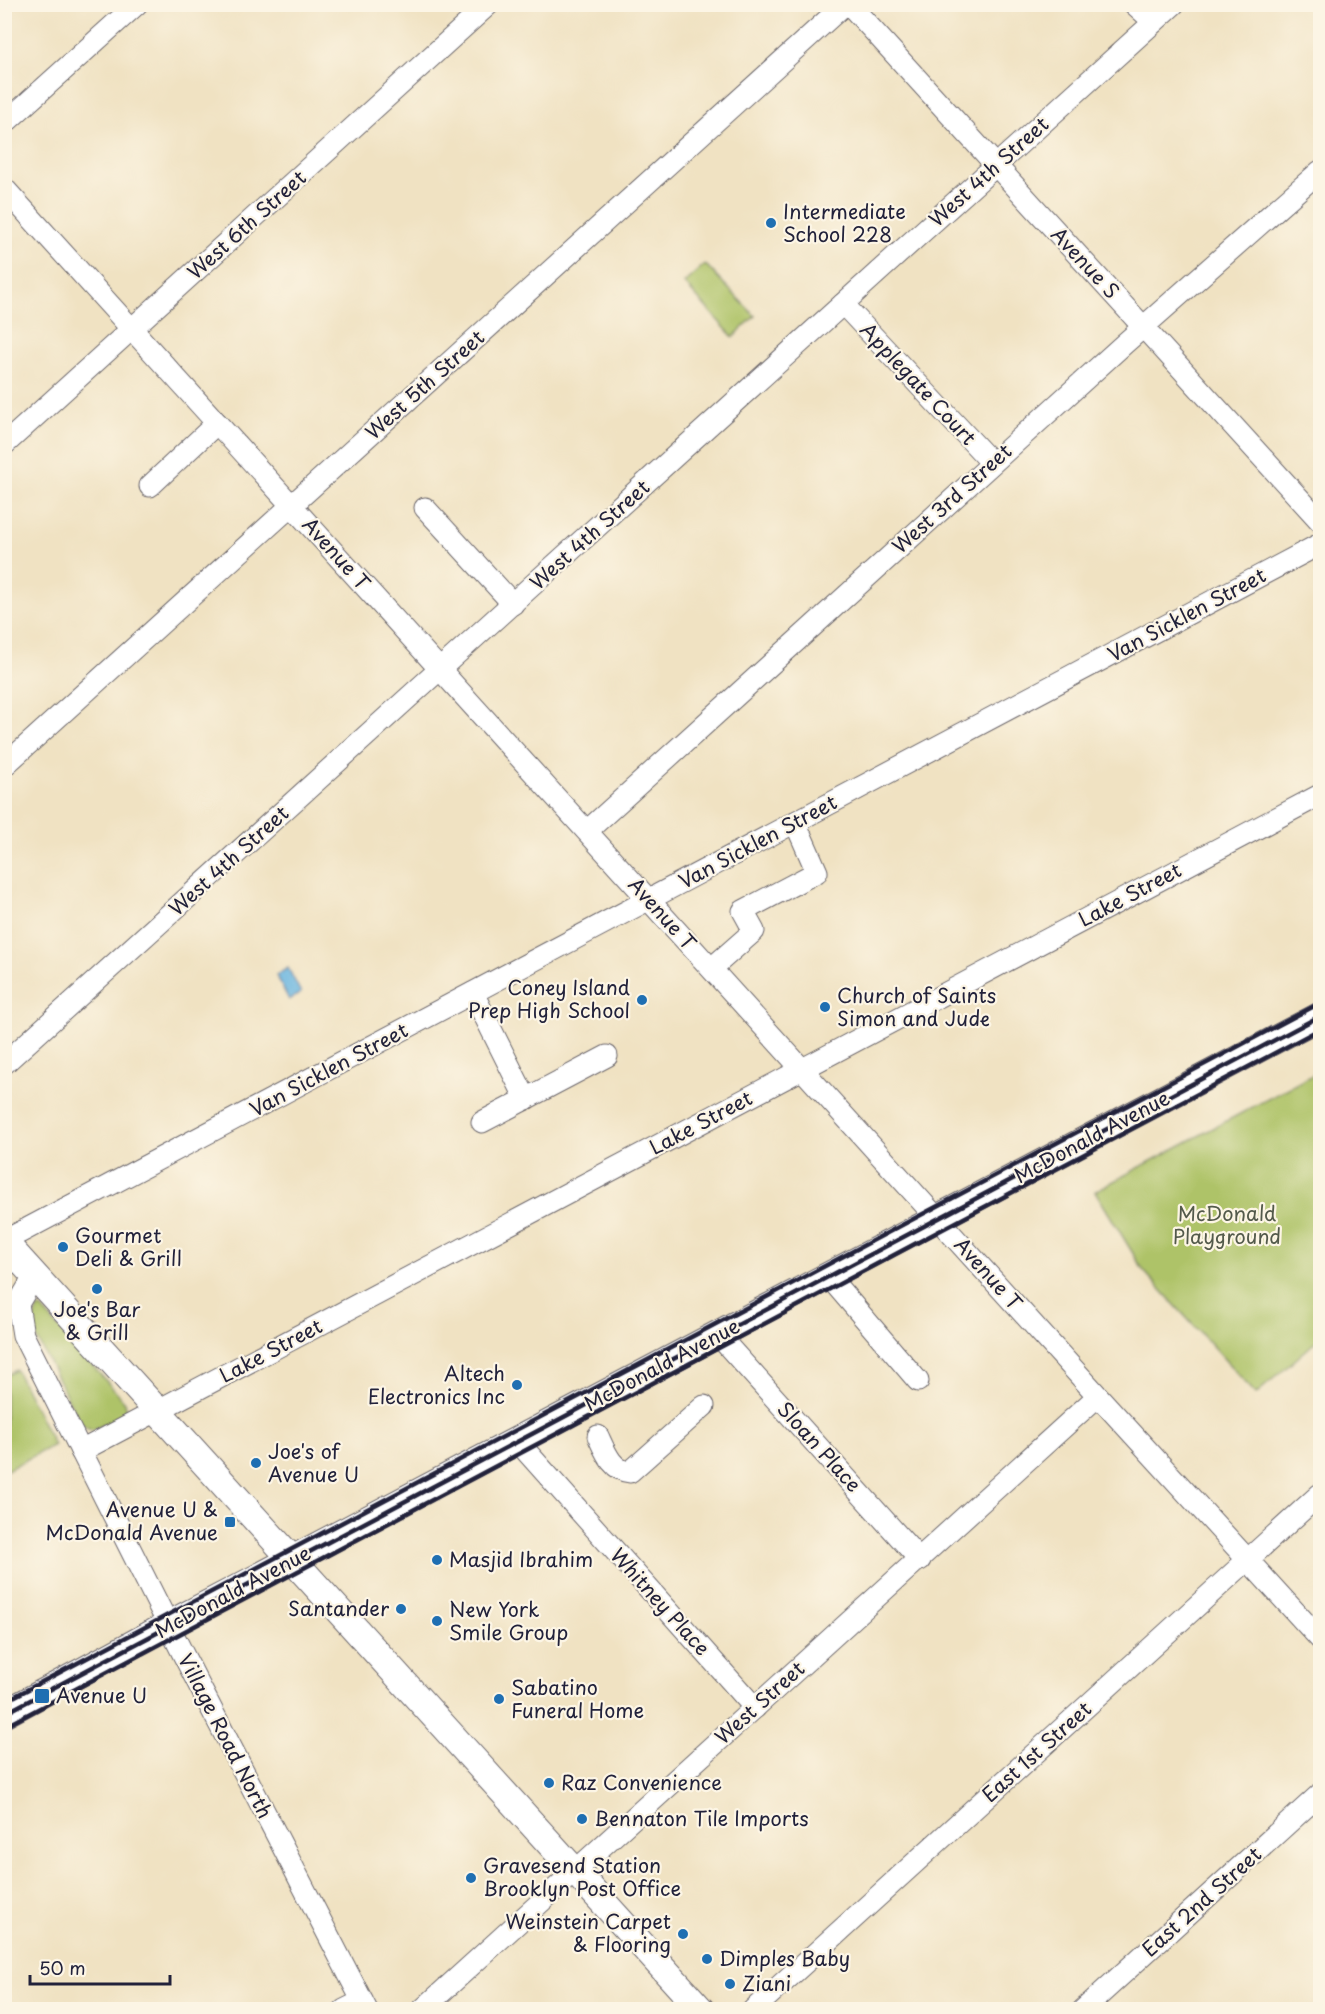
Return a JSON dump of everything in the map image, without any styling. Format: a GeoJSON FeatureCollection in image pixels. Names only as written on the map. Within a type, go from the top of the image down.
{"type":"FeatureCollection","features":[{"type":"Feature","properties":{"kind":"main road","name":"McDonald Avenue"},"geometry":{"type":"LineString","coordinates":[[4,1714],[1320,1016]]}},
{"type":"Feature","properties":{"kind":"main road"},"geometry":{"type":"LineString","coordinates":[[4,1241],[701,2010]]}},
{"type":"Feature","properties":{"kind":"street"},"geometry":{"type":"LineString","coordinates":[[4,124],[136,4]]}},
{"type":"Feature","properties":{"kind":"street","name":"West 6th Street"},"geometry":{"type":"LineString","coordinates":[[4,445],[489,4]]}},
{"type":"Feature","properties":{"kind":"street","name":"Avenue S"},"geometry":{"type":"LineString","coordinates":[[847,4],[1320,520]]}},
{"type":"Feature","properties":{"kind":"street","name":"West 5th Street"},"geometry":{"type":"LineString","coordinates":[[4,766],[847,4]]}},
{"type":"Feature","properties":{"kind":"street"},"geometry":{"type":"LineString","coordinates":[[1134,4],[1154,22]]}},
{"type":"Feature","properties":{"kind":"street","name":"West 4th Street"},"geometry":{"type":"LineString","coordinates":[[4,1064],[1174,4]]}},
{"type":"Feature","properties":{"kind":"street","name":"West 3rd Street"},"geometry":{"type":"LineString","coordinates":[[587,831],[1144,326],[1165,310],[1320,171]]}},
{"type":"Feature","properties":{"kind":"street","name":"Avenue T"},"geometry":{"type":"LineString","coordinates":[[4,188],[1320,1639]]}},
{"type":"Feature","properties":{"kind":"street","name":"Applegate Court"},"geometry":{"type":"LineString","coordinates":[[843,304],[992,463]]}},
{"type":"Feature","properties":{"kind":"street"},"geometry":{"type":"LineString","coordinates":[[150,486],[218,423]]}},
{"type":"Feature","properties":{"kind":"street"},"geometry":{"type":"LineString","coordinates":[[425,508],[513,604]]}},
{"type":"Feature","properties":{"kind":"street","name":"Van Sicklen Street"},"geometry":{"type":"LineString","coordinates":[[4,1241],[1320,544]]}},
{"type":"Feature","properties":{"kind":"street","name":"Lake Street"},"geometry":{"type":"LineString","coordinates":[[81,1451],[1320,795]]}},
{"type":"Feature","properties":{"kind":"street"},"geometry":{"type":"LineString","coordinates":[[712,968],[754,931],[743,911],[817,872],[795,822]]}},
{"type":"Feature","properties":{"kind":"street"},"geometry":{"type":"LineString","coordinates":[[473,993],[526,1099]]}},
{"type":"Feature","properties":{"kind":"street"},"geometry":{"type":"LineString","coordinates":[[482,1122],[607,1056]]}},
{"type":"Feature","properties":{"kind":"street","name":"Village Road North"},"geometry":{"type":"LineString","coordinates":[[35,1275],[18,1304],[23,1335],[358,2007]]}},
{"type":"Feature","properties":{"kind":"street"},"geometry":{"type":"LineString","coordinates":[[829,1277],[918,1381]]}},
{"type":"Feature","properties":{"kind":"street","name":"Sloan Place"},"geometry":{"type":"LineString","coordinates":[[718,1335],[920,1560]]}},
{"type":"Feature","properties":{"kind":"street","name":"West Street"},"geometry":{"type":"LineString","coordinates":[[422,2010],[1098,1396]]}},
{"type":"Feature","properties":{"kind":"street"},"geometry":{"type":"LineString","coordinates":[[598,1436],[613,1464],[621,1471],[630,1472],[704,1406]]}},
{"type":"Feature","properties":{"kind":"street","name":"Whitney Place"},"geometry":{"type":"LineString","coordinates":[[518,1442],[755,1708]]}},
{"type":"Feature","properties":{"kind":"street","name":"East 1st Street"},"geometry":{"type":"LineString","coordinates":[[753,2010],[1320,1494]]}},
{"type":"Feature","properties":{"kind":"street","name":"East 2nd Street"},"geometry":{"type":"LineString","coordinates":[[1083,2010],[1320,1794]]}},
{"type":"Feature","properties":{"kind":"green space"},"geometry":{"type":"Polygon","coordinates":[[[705,264],[755,316],[733,337],[684,283],[705,264]]]}},
{"type":"Feature","properties":{"kind":"green space","name":"McDonald Playground"},"geometry":{"type":"Polygon","coordinates":[[[1320,1071],[1320,1338],[1256,1394],[1143,1270],[1095,1191],[1320,1071]]]}},
{"type":"Feature","properties":{"kind":"green space"},"geometry":{"type":"Polygon","coordinates":[[[41,1308],[125,1402],[127,1411],[125,1415],[92,1430],[81,1424],[35,1335],[33,1329],[37,1309],[41,1308]]]}},
{"type":"Feature","properties":{"kind":"green space"},"geometry":{"type":"Polygon","coordinates":[[[16,1370],[54,1445],[5,1471],[5,1376],[16,1370]]]}},
{"type":"Feature","properties":{"kind":"water"},"geometry":{"type":"Polygon","coordinates":[[[288,968],[301,993],[289,1000],[276,975],[288,968]]]}},
{"type":"Feature","properties":{"kind":"railway"},"geometry":{"type":"LineString","coordinates":[[4,9],[9,4]]}},
{"type":"Feature","properties":{"kind":"railway"},"geometry":{"type":"LineString","coordinates":[[4,1702],[1320,1003]]}},
{"type":"Feature","properties":{"kind":"railway"},"geometry":{"type":"LineString","coordinates":[[4,1714],[1320,1016]]}},
{"type":"Feature","properties":{"kind":"railway"},"geometry":{"type":"LineString","coordinates":[[4,1727],[1320,1029]]}},
{"type":"Feature","properties":{"kind":"place","name":"Intermediate School 228"},"geometry":{"type":"Point","coordinates":[771,223]}},
{"type":"Feature","properties":{"kind":"place","name":"Coney Island Prep High School"},"geometry":{"type":"Point","coordinates":[642,1000]}},
{"type":"Feature","properties":{"kind":"place","name":"Church of Saints Simon and Jude"},"geometry":{"type":"Point","coordinates":[825,1007]}},
{"type":"Feature","properties":{"kind":"place","name":"Gourmet Deli & Grill"},"geometry":{"type":"Point","coordinates":[63,1247]}},
{"type":"Feature","properties":{"kind":"place","name":"Joe's Bar & Grill"},"geometry":{"type":"Point","coordinates":[97,1289]}},
{"type":"Feature","properties":{"kind":"place","name":"Altech Electronics Inc"},"geometry":{"type":"Point","coordinates":[517,1385]}},
{"type":"Feature","properties":{"kind":"place","name":"Joe's of Avenue U"},"geometry":{"type":"Point","coordinates":[256,1463]}},
{"type":"Feature","properties":{"kind":"place","name":"Avenue U & McDonald Avenue"},"geometry":{"type":"Point","coordinates":[230,1522]}},
{"type":"Feature","properties":{"kind":"place","name":"Masjid Ibrahim"},"geometry":{"type":"Point","coordinates":[437,1560]}},
{"type":"Feature","properties":{"kind":"place","name":"Santander"},"geometry":{"type":"Point","coordinates":[401,1609]}},
{"type":"Feature","properties":{"kind":"place","name":"New York Smile Group"},"geometry":{"type":"Point","coordinates":[437,1621]}},
{"type":"Feature","properties":{"kind":"place","name":"Avenue U"},"geometry":{"type":"Point","coordinates":[42,1696]}},
{"type":"Feature","properties":{"kind":"place","name":"Sabatino Funeral Home"},"geometry":{"type":"Point","coordinates":[499,1699]}},
{"type":"Feature","properties":{"kind":"place","name":"Raz Convenience"},"geometry":{"type":"Point","coordinates":[549,1783]}},
{"type":"Feature","properties":{"kind":"place","name":"Bennaton Tile Imports"},"geometry":{"type":"Point","coordinates":[582,1819]}},
{"type":"Feature","properties":{"kind":"place","name":"Gravesend Station Brooklyn Post Office"},"geometry":{"type":"Point","coordinates":[471,1878]}},
{"type":"Feature","properties":{"kind":"place","name":"Weinstein Carpet & Flooring"},"geometry":{"type":"Point","coordinates":[683,1934]}},
{"type":"Feature","properties":{"kind":"place","name":"Dimples Baby"},"geometry":{"type":"Point","coordinates":[707,1959]}},
{"type":"Feature","properties":{"kind":"place","name":"Ziani"},"geometry":{"type":"Point","coordinates":[730,1984]}}]}
